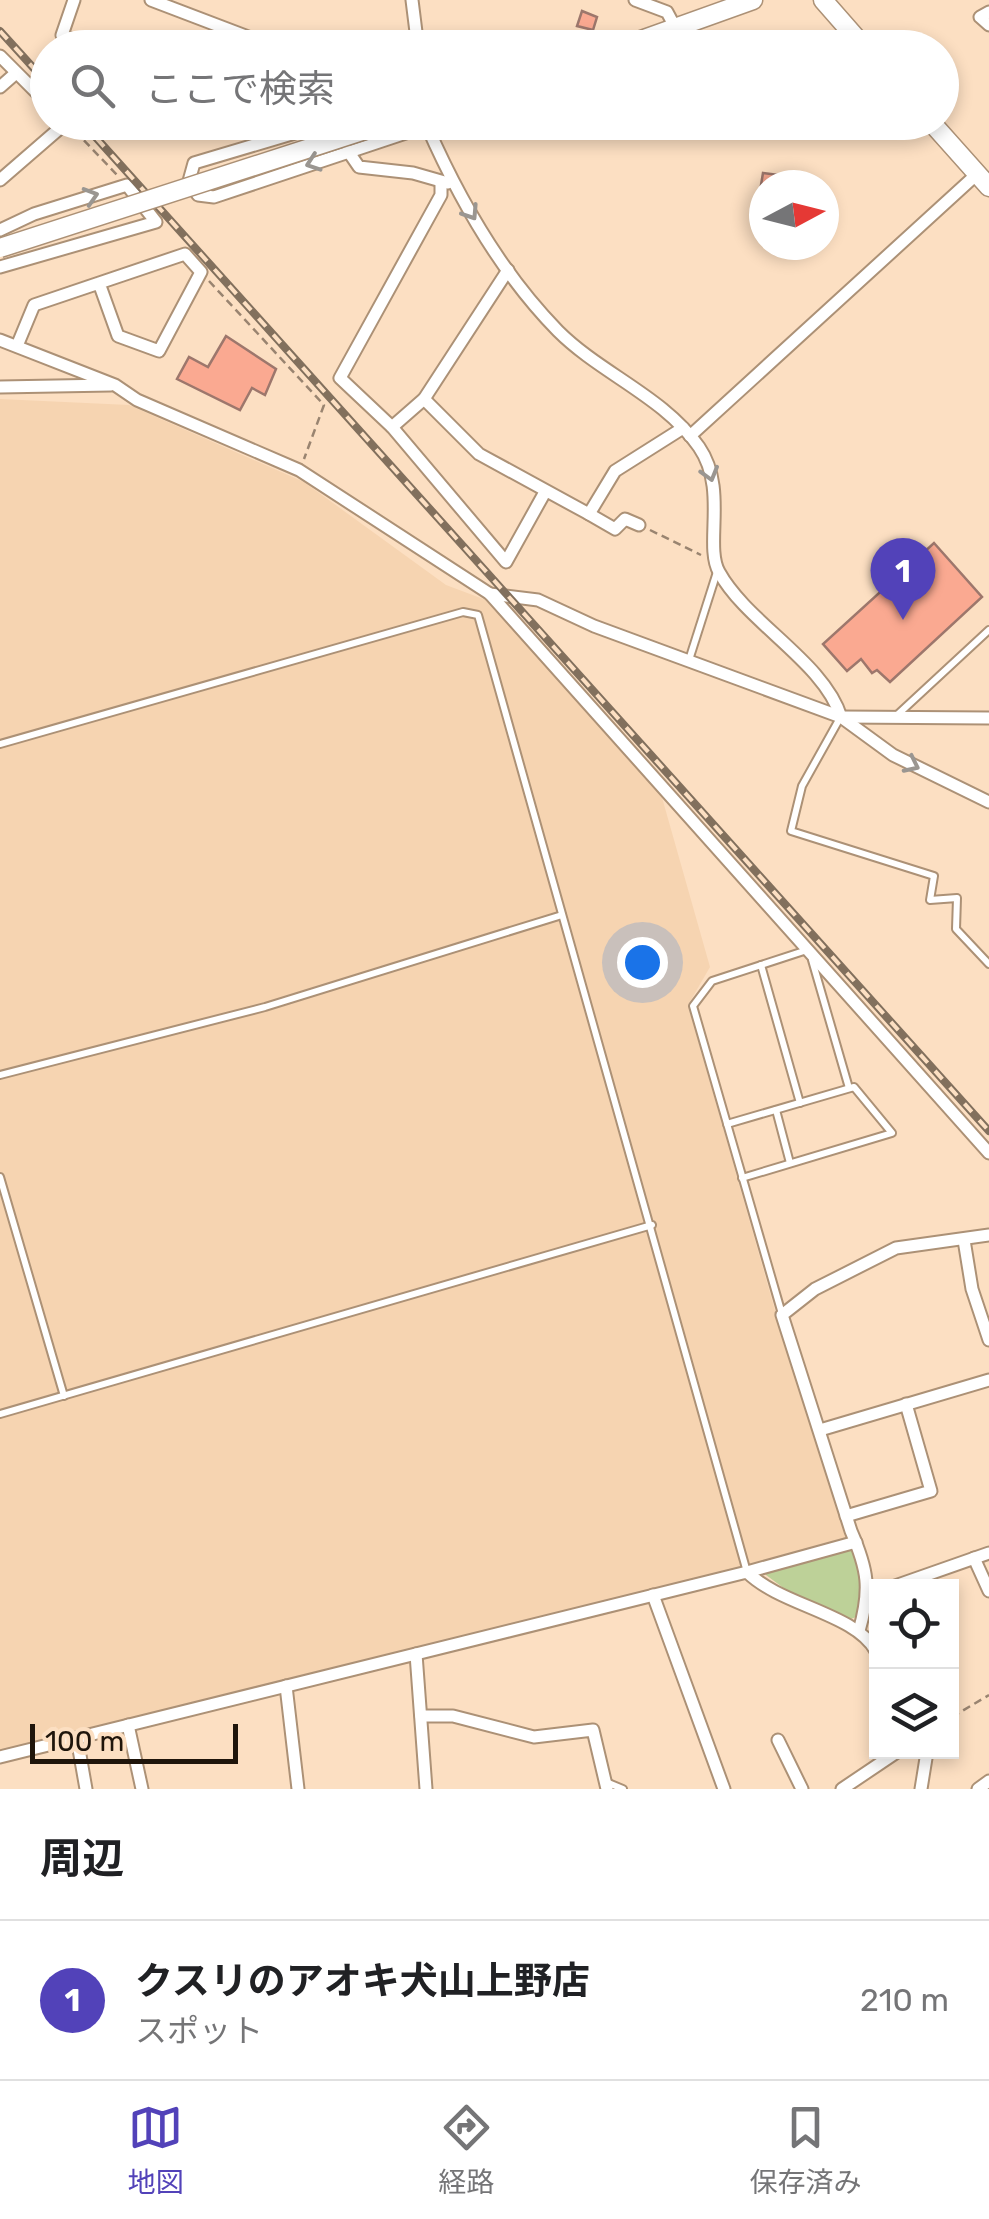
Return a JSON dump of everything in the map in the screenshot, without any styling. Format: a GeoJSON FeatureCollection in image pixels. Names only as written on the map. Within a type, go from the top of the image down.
{"type":"FeatureCollection","features":[{"type":"Feature","properties":{"kind":"street"},"geometry":{"type":"LineString","coordinates":[[64,30],[74,0]]}},
{"type":"Feature","properties":{"kind":"street"},"geometry":{"type":"LineString","coordinates":[[151,0],[230,30]]}},
{"type":"Feature","properties":{"kind":"street"},"geometry":{"type":"LineString","coordinates":[[412,0],[416,30]]}},
{"type":"Feature","properties":{"kind":"street"},"geometry":{"type":"LineString","coordinates":[[635,0],[667,12],[674,27]]}},
{"type":"Feature","properties":{"kind":"street"},"geometry":{"type":"LineString","coordinates":[[666,30],[754,0]]}},
{"type":"Feature","properties":{"kind":"street"},"geometry":{"type":"LineString","coordinates":[[823,0],[849,30]]}},
{"type":"Feature","properties":{"kind":"street"},"geometry":{"type":"LineString","coordinates":[[989,12],[980,17],[989,25]]}},
{"type":"Feature","properties":{"kind":"street"},"geometry":{"type":"LineString","coordinates":[[0,56],[30,87]]}},
{"type":"Feature","properties":{"kind":"street"},"geometry":{"type":"LineString","coordinates":[[0,88],[16,73]]}},
{"type":"Feature","properties":{"kind":"street"},"geometry":{"type":"LineString","coordinates":[[0,180],[46,140]]}},
{"type":"Feature","properties":{"kind":"street"},"geometry":{"type":"LineString","coordinates":[[263,140],[194,163],[189,181],[198,194],[214,197],[383,140]]}},
{"type":"Feature","properties":{"kind":"street"},"geometry":{"type":"LineString","coordinates":[[0,248],[334,140]]}},
{"type":"Feature","properties":{"kind":"street"},"geometry":{"type":"LineString","coordinates":[[437,140],[446,182],[508,270],[559,332],[687,432],[713,477],[717,567],[826,691],[841,717]]}},
{"type":"Feature","properties":{"kind":"street"},"geometry":{"type":"LineString","coordinates":[[588,514],[615,471],[687,432],[983,180],[947,140]]}},
{"type":"Feature","properties":{"kind":"street"},"geometry":{"type":"LineString","coordinates":[[348,151],[359,167],[414,173],[446,182]]}},
{"type":"Feature","properties":{"kind":"street"},"geometry":{"type":"LineString","coordinates":[[446,182],[340,378],[392,427],[506,562],[545,492]]}},
{"type":"Feature","properties":{"kind":"street"},"geometry":{"type":"LineString","coordinates":[[0,230],[34,214],[127,185],[156,222],[0,268]]}},
{"type":"Feature","properties":{"kind":"street"},"geometry":{"type":"LineString","coordinates":[[18,346],[34,304],[185,254],[201,272],[158,351],[118,336],[100,283]]}},
{"type":"Feature","properties":{"kind":"street"},"geometry":{"type":"LineString","coordinates":[[392,427],[424,399],[508,270]]}},
{"type":"Feature","properties":{"kind":"street"},"geometry":{"type":"LineString","coordinates":[[0,340],[115,384],[136,400],[299,470],[490,594],[989,1153]]}},
{"type":"Feature","properties":{"kind":"street"},"geometry":{"type":"LineString","coordinates":[[0,387],[115,384]]}},
{"type":"Feature","properties":{"kind":"street"},"geometry":{"type":"LineString","coordinates":[[424,399],[480,454],[615,529],[625,518],[639,525]]}},
{"type":"Feature","properties":{"kind":"street"},"geometry":{"type":"LineString","coordinates":[[490,594],[538,600],[841,717],[893,755],[989,802]]}},
{"type":"Feature","properties":{"kind":"street"},"geometry":{"type":"LineString","coordinates":[[841,717],[989,718]]}},
{"type":"Feature","properties":{"kind":"street"},"geometry":{"type":"LineString","coordinates":[[869,1585],[863,1551],[846,1516],[782,1316],[815,1290],[896,1248],[989,1235]]}},
{"type":"Feature","properties":{"kind":"street"},"geometry":{"type":"LineString","coordinates":[[964,1240],[972,1289],[989,1340]]}},
{"type":"Feature","properties":{"kind":"street"},"geometry":{"type":"LineString","coordinates":[[820,1430],[989,1380]]}},
{"type":"Feature","properties":{"kind":"street"},"geometry":{"type":"LineString","coordinates":[[846,1516],[931,1491],[906,1404]]}},
{"type":"Feature","properties":{"kind":"street"},"geometry":{"type":"LineString","coordinates":[[0,1757],[856,1542]]}},
{"type":"Feature","properties":{"kind":"street"},"geometry":{"type":"LineString","coordinates":[[915,1579],[989,1553]]}},
{"type":"Feature","properties":{"kind":"street"},"geometry":{"type":"LineString","coordinates":[[974,1558],[989,1591]]}},
{"type":"Feature","properties":{"kind":"street"},"geometry":{"type":"LineString","coordinates":[[747,1572],[786,1599],[869,1637]]}},
{"type":"Feature","properties":{"kind":"street"},"geometry":{"type":"LineString","coordinates":[[653,1596],[724,1789]]}},
{"type":"Feature","properties":{"kind":"street"},"geometry":{"type":"LineString","coordinates":[[858,1631],[869,1601]]}},
{"type":"Feature","properties":{"kind":"street"},"geometry":{"type":"LineString","coordinates":[[416,1654],[426,1789]]}},
{"type":"Feature","properties":{"kind":"street"},"geometry":{"type":"LineString","coordinates":[[286,1686],[298,1789]]}},
{"type":"Feature","properties":{"kind":"street"},"geometry":{"type":"LineString","coordinates":[[421,1716],[452,1716],[534,1737],[593,1730],[606,1786]]}},
{"type":"Feature","properties":{"kind":"street"},"geometry":{"type":"LineString","coordinates":[[128,1725],[142,1789]]}},
{"type":"Feature","properties":{"kind":"street"},"geometry":{"type":"LineString","coordinates":[[76,1738],[86,1789]]}},
{"type":"Feature","properties":{"kind":"street"},"geometry":{"type":"LineString","coordinates":[[778,1740],[802,1789]]}},
{"type":"Feature","properties":{"kind":"street"},"geometry":{"type":"LineString","coordinates":[[842,1789],[887,1759]]}},
{"type":"Feature","properties":{"kind":"street"},"geometry":{"type":"LineString","coordinates":[[921,1789],[926,1759]]}},
{"type":"Feature","properties":{"kind":"street"},"geometry":{"type":"LineString","coordinates":[[978,1789],[989,1782]]}},
{"type":"Feature","properties":{"kind":"lane"},"geometry":{"type":"LineString","coordinates":[[689,661],[717,567]]}},
{"type":"Feature","properties":{"kind":"lane"},"geometry":{"type":"LineString","coordinates":[[0,744],[463,612],[478,615],[747,1572]]}},
{"type":"Feature","properties":{"kind":"lane"},"geometry":{"type":"LineString","coordinates":[[895,717],[989,630]]}},
{"type":"Feature","properties":{"kind":"lane"},"geometry":{"type":"LineString","coordinates":[[841,717],[836,718],[802,786],[791,831],[934,876],[930,900],[958,898],[956,929],[989,964]]}},
{"type":"Feature","properties":{"kind":"lane"},"geometry":{"type":"LineString","coordinates":[[0,1075],[265,1006],[562,915]]}},
{"type":"Feature","properties":{"kind":"lane"},"geometry":{"type":"LineString","coordinates":[[782,1316],[693,1006],[712,981],[809,952],[848,1088]]}},
{"type":"Feature","properties":{"kind":"lane"},"geometry":{"type":"LineString","coordinates":[[761,965],[800,1103]]}},
{"type":"Feature","properties":{"kind":"lane"},"geometry":{"type":"LineString","coordinates":[[727,1124],[854,1086],[892,1133],[742,1178]]}},
{"type":"Feature","properties":{"kind":"lane"},"geometry":{"type":"LineString","coordinates":[[776,1110],[790,1164]]}},
{"type":"Feature","properties":{"kind":"lane"},"geometry":{"type":"LineString","coordinates":[[0,1177],[64,1396]]}},
{"type":"Feature","properties":{"kind":"lane"},"geometry":{"type":"LineString","coordinates":[[0,1414],[652,1225]]}},
{"type":"Feature","properties":{"kind":"lane"},"geometry":{"type":"LineString","coordinates":[[606,1786],[622,1789]]}},
{"type":"Feature","properties":{"kind":"path"},"geometry":{"type":"LineString","coordinates":[[84,140],[127,185]]}},
{"type":"Feature","properties":{"kind":"path"},"geometry":{"type":"LineString","coordinates":[[201,272],[324,405],[299,470]]}},
{"type":"Feature","properties":{"kind":"path"},"geometry":{"type":"LineString","coordinates":[[639,525],[717,567]]}},
{"type":"Feature","properties":{"kind":"path"},"geometry":{"type":"LineString","coordinates":[[959,1713],[989,1695]]}},
{"type":"Feature","properties":{"kind":"shaded area"},"geometry":{"type":"Polygon","coordinates":[[[0,399],[129,405],[304,482],[446,585],[494,603],[661,794],[710,967],[688,1005],[776,1314],[848,1541],[0,1751],[0,399]]]}},
{"type":"Feature","properties":{"kind":"green space"},"geometry":{"type":"Polygon","coordinates":[[[849,1547],[862,1571],[856,1617],[851,1619],[789,1592],[766,1575],[765,1570],[849,1547]]]}},
{"type":"Feature","properties":{"kind":"building"},"geometry":{"type":"Polygon","coordinates":[[[582,11],[597,17],[593,30],[577,26],[582,11]]]}},
{"type":"Feature","properties":{"kind":"building"},"geometry":{"type":"Polygon","coordinates":[[[226,336],[276,369],[265,395],[252,388],[240,410],[177,379],[189,357],[208,367],[226,336]]]}},
{"type":"Feature","properties":{"kind":"building"},"geometry":{"type":"Polygon","coordinates":[[[934,543],[982,597],[890,682],[877,670],[872,673],[861,659],[847,671],[823,644],[934,543]]]}},
{"type":"Feature","properties":{"kind":"railway"},"geometry":{"type":"LineString","coordinates":[[0,31],[30,64]]}},
{"type":"Feature","properties":{"kind":"railway"},"geometry":{"type":"LineString","coordinates":[[98,140],[989,1131]]}},
{"type":"Feature","properties":{"kind":"place","name":"クスリのアオキ犬山上野店"},"geometry":{"type":"Point","coordinates":[903,620]}}]}
